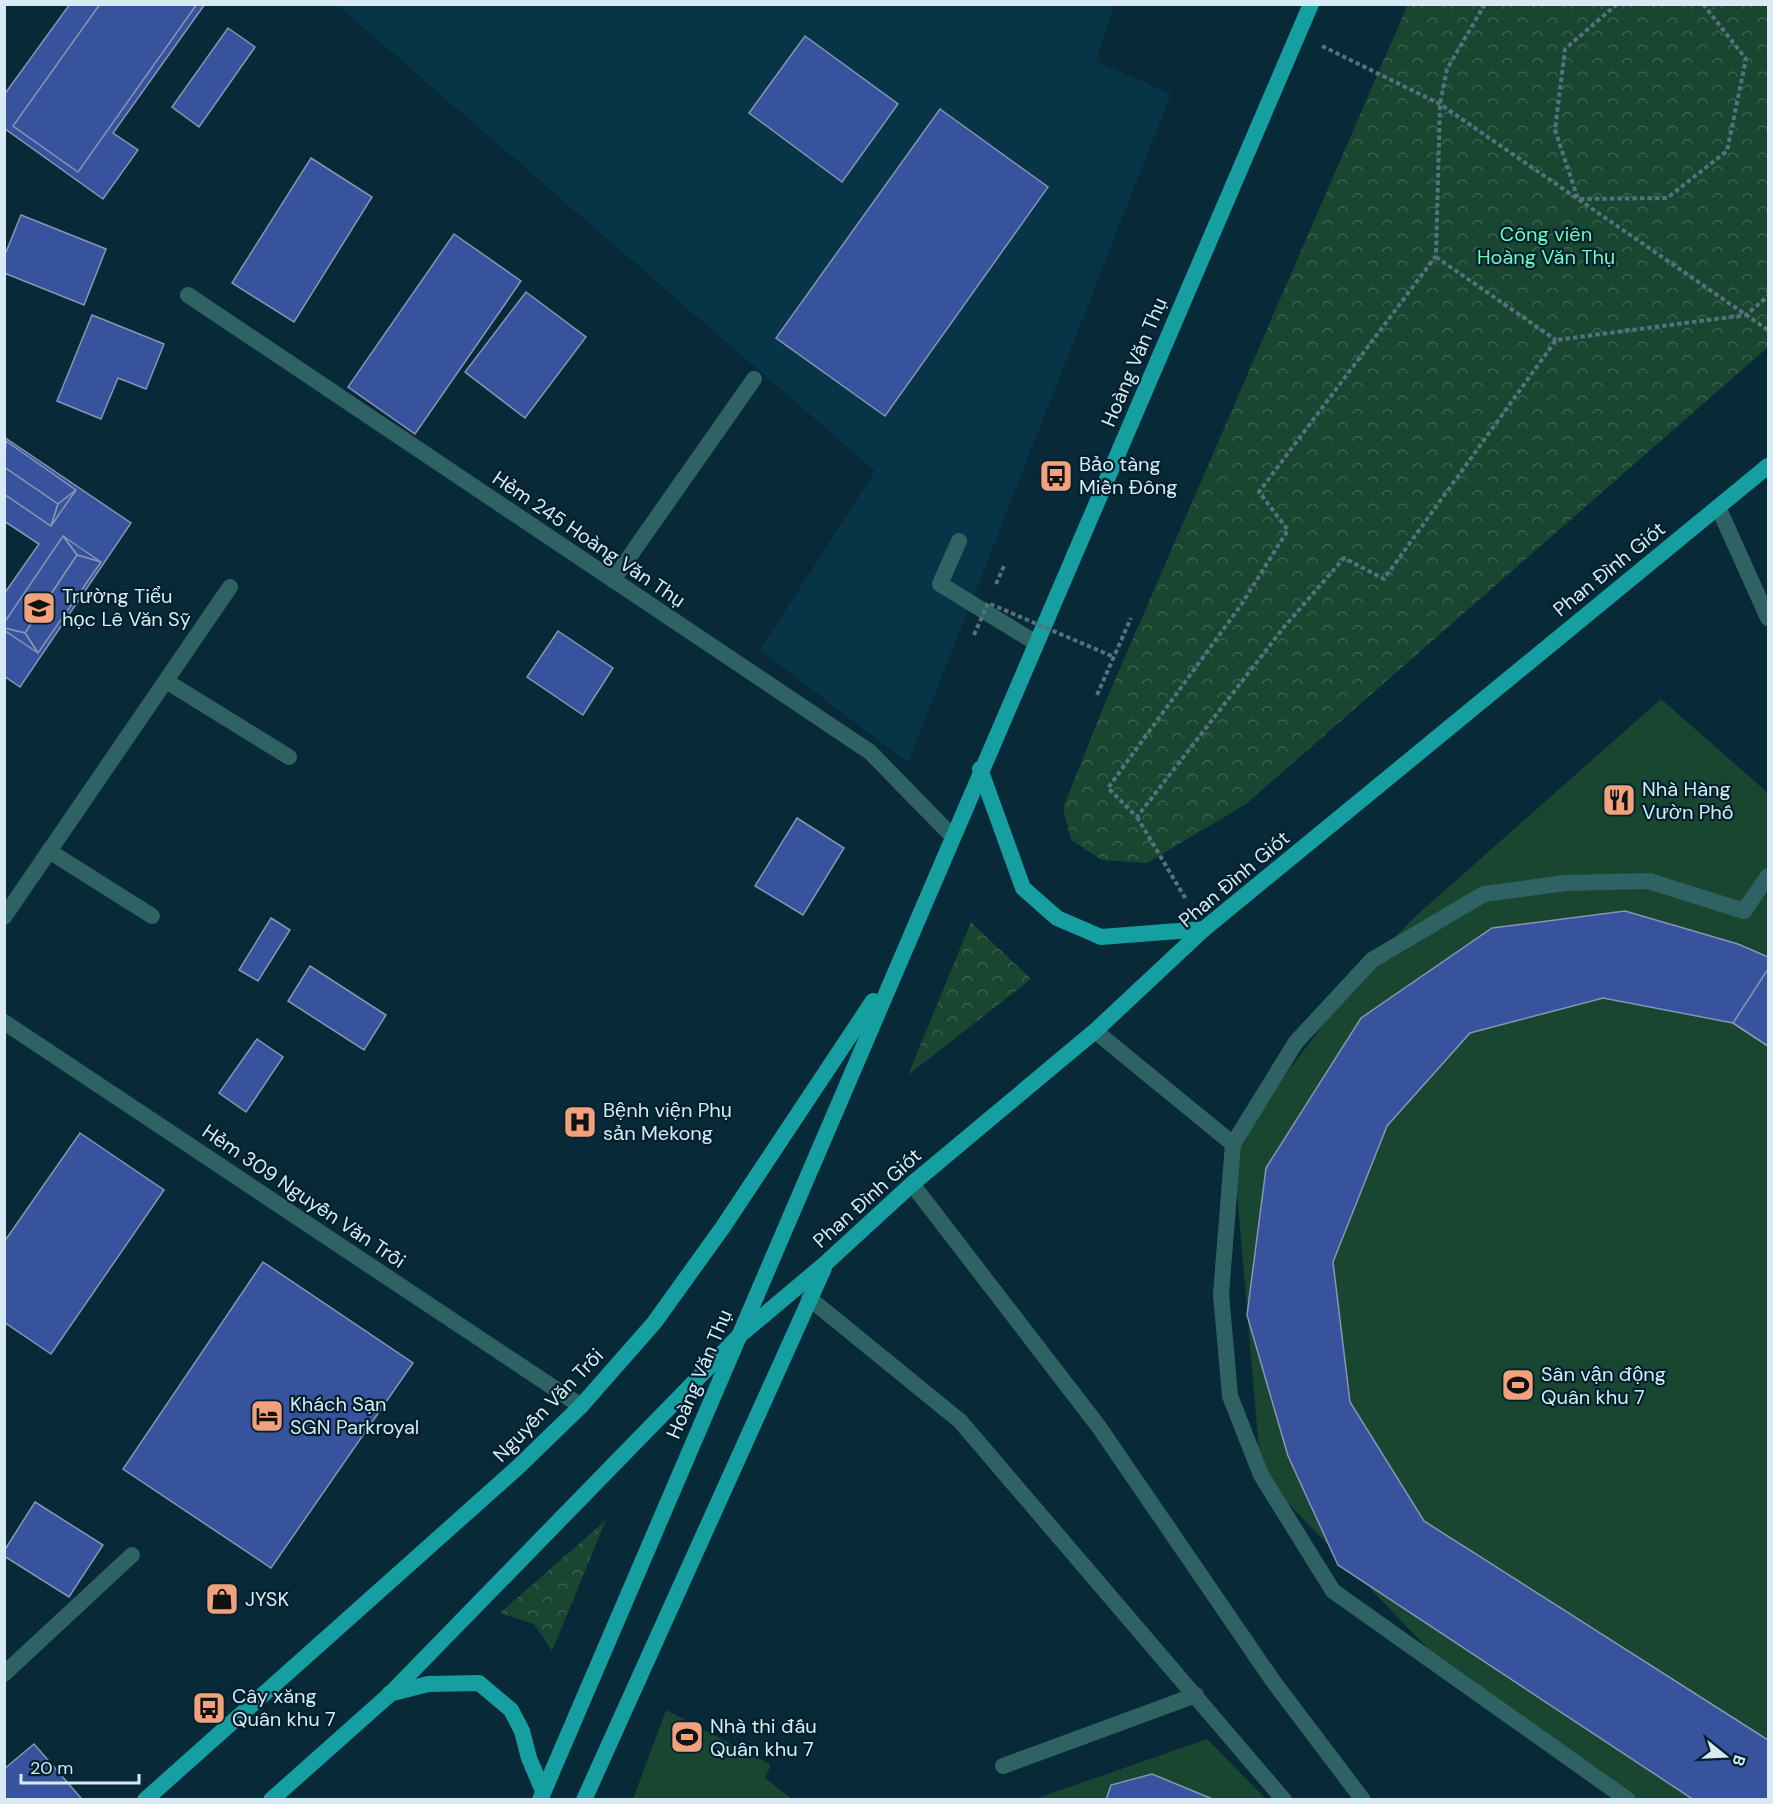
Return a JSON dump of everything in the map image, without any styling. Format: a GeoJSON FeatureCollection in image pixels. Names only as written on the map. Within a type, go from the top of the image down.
{"type":"FeatureCollection","features":[{"type":"Feature","properties":{"kind":"main road","name":"Hoàng Văn Thụ"},"geometry":{"type":"LineString","coordinates":[[542,1795],[980,769],[1311,4]]}},
{"type":"Feature","properties":{"kind":"main road","name":"Phan Đình Giót"},"geometry":{"type":"LineString","coordinates":[[738,1337],[827,1262],[912,1184],[1095,1031],[1204,929],[1768,466]]}},
{"type":"Feature","properties":{"kind":"main road"},"geometry":{"type":"LineString","coordinates":[[980,769],[1023,888],[1057,918],[1101,938],[1204,929]]}},
{"type":"Feature","properties":{"kind":"main road","name":"Nguyễn Văn Trỗi"},"geometry":{"type":"LineString","coordinates":[[145,1800],[517,1468],[581,1406],[654,1323],[709,1246],[897,965]]}},
{"type":"Feature","properties":{"kind":"main road"},"geometry":{"type":"LineString","coordinates":[[584,1800],[827,1262]]}},
{"type":"Feature","properties":{"kind":"main road"},"geometry":{"type":"LineString","coordinates":[[271,1800],[388,1695],[738,1337]]}},
{"type":"Feature","properties":{"kind":"main road"},"geometry":{"type":"LineString","coordinates":[[388,1695],[428,1684],[479,1683],[511,1710],[522,1731],[542,1795]]}},
{"type":"Feature","properties":{"kind":"street","name":"Hẻm 245 Hoàng Văn Thụ"},"geometry":{"type":"LineString","coordinates":[[188,295],[870,752],[952,836]]}},
{"type":"Feature","properties":{"kind":"street"},"geometry":{"type":"LineString","coordinates":[[613,580],[754,379]]}},
{"type":"Feature","properties":{"kind":"street"},"geometry":{"type":"LineString","coordinates":[[1718,507],[1768,618]]}},
{"type":"Feature","properties":{"kind":"street"},"geometry":{"type":"LineString","coordinates":[[958,541],[940,584],[1036,643]]}},
{"type":"Feature","properties":{"kind":"street"},"geometry":{"type":"LineString","coordinates":[[4,917],[230,587]]}},
{"type":"Feature","properties":{"kind":"street"},"geometry":{"type":"LineString","coordinates":[[166,681],[290,757]]}},
{"type":"Feature","properties":{"kind":"street"},"geometry":{"type":"LineString","coordinates":[[49,851],[152,916]]}},
{"type":"Feature","properties":{"kind":"street"},"geometry":{"type":"LineString","coordinates":[[1628,1800],[1333,1591],[1261,1475],[1230,1396],[1221,1294],[1233,1144],[1296,1042],[1372,960],[1484,894],[1566,883],[1649,881],[1744,911],[1768,876]]}},
{"type":"Feature","properties":{"kind":"street","name":"Hẻm 309 Nguyễn Văn Trỗi"},"geometry":{"type":"LineString","coordinates":[[4,1022],[581,1406]]}},
{"type":"Feature","properties":{"kind":"street"},"geometry":{"type":"LineString","coordinates":[[1095,1031],[1233,1144]]}},
{"type":"Feature","properties":{"kind":"street"},"geometry":{"type":"LineString","coordinates":[[912,1184],[1099,1426],[1273,1681],[1363,1800]]}},
{"type":"Feature","properties":{"kind":"street"},"geometry":{"type":"LineString","coordinates":[[809,1298],[960,1421],[1284,1800]]}},
{"type":"Feature","properties":{"kind":"street"},"geometry":{"type":"LineString","coordinates":[[4,1674],[132,1555]]}},
{"type":"Feature","properties":{"kind":"street"},"geometry":{"type":"LineString","coordinates":[[1003,1766],[1196,1695]]}},
{"type":"Feature","properties":{"kind":"path"},"geometry":{"type":"LineString","coordinates":[[1204,929],[1137,817],[1108,788],[1241,605],[1288,530],[1259,492],[1436,256],[1440,104],[1447,69],[1485,4]]}},
{"type":"Feature","properties":{"kind":"path"},"geometry":{"type":"LineString","coordinates":[[1578,199],[1555,130],[1566,49],[1617,4]]}},
{"type":"Feature","properties":{"kind":"path"},"geometry":{"type":"LineString","coordinates":[[1578,199],[1667,198],[1727,151],[1746,59],[1703,4]]}},
{"type":"Feature","properties":{"kind":"path"},"geometry":{"type":"LineString","coordinates":[[1298,34],[1440,104],[1768,330]]}},
{"type":"Feature","properties":{"kind":"path"},"geometry":{"type":"LineString","coordinates":[[1436,256],[1556,340],[1746,315],[1768,296]]}},
{"type":"Feature","properties":{"kind":"path"},"geometry":{"type":"LineString","coordinates":[[1137,817],[1284,627],[1344,558],[1384,579],[1556,340]]}},
{"type":"Feature","properties":{"kind":"path"},"geometry":{"type":"LineString","coordinates":[[974,635],[988,603],[1114,657]]}},
{"type":"Feature","properties":{"kind":"path"},"geometry":{"type":"LineString","coordinates":[[1097,695],[1131,618]]}},
{"type":"Feature","properties":{"kind":"shaded area"},"geometry":{"type":"Polygon","coordinates":[[[337,5],[1114,5],[1096,61],[1171,94],[908,763],[760,650],[875,471],[337,5]]]}},
{"type":"Feature","properties":{"kind":"green space","name":"Công viên Hoàng Văn Thụ"},"geometry":{"type":"Polygon","coordinates":[[[1408,4],[1768,5],[1768,347],[1246,804],[1147,863],[1102,860],[1071,840],[1063,808],[1105,703],[1408,4]]]}},
{"type":"Feature","properties":{"kind":"green space","name":"Sân vận động Quân khu 7"},"geometry":{"type":"Polygon","coordinates":[[[1661,699],[1768,793],[1768,1799],[1630,1799],[1457,1679],[1364,1582],[1338,1565],[1329,1546],[1261,1475],[1233,1144],[1372,960],[1418,914],[1661,699]]]}},
{"type":"Feature","properties":{"kind":"green space"},"geometry":{"type":"Polygon","coordinates":[[[971,922],[1031,979],[908,1075],[971,922]]]}},
{"type":"Feature","properties":{"kind":"green space"},"geometry":{"type":"Polygon","coordinates":[[[606,1520],[552,1651],[534,1624],[500,1613],[606,1520]]]}},
{"type":"Feature","properties":{"kind":"green space","name":"Nhà thi đấu Quân khu 7"},"geometry":{"type":"Polygon","coordinates":[[[666,1710],[771,1765],[765,1778],[792,1799],[633,1799],[666,1710]]]}},
{"type":"Feature","properties":{"kind":"green space"},"geometry":{"type":"Polygon","coordinates":[[[1207,1739],[1266,1799],[1032,1800],[1207,1739]]]}},
{"type":"Feature","properties":{"kind":"building"},"geometry":{"type":"Polygon","coordinates":[[[70,4],[205,4],[113,133],[138,150],[103,199],[4,128],[4,95],[70,4]]]}},
{"type":"Feature","properties":{"kind":"building"},"geometry":{"type":"Polygon","coordinates":[[[100,4],[197,4],[78,172],[13,126],[100,4]]]}},
{"type":"Feature","properties":{"kind":"building"},"geometry":{"type":"Polygon","coordinates":[[[228,28],[255,47],[199,127],[172,107],[228,28]]]}},
{"type":"Feature","properties":{"kind":"building"},"geometry":{"type":"Polygon","coordinates":[[[805,36],[898,104],[842,182],[749,113],[805,36]]]}},
{"type":"Feature","properties":{"kind":"building"},"geometry":{"type":"Polygon","coordinates":[[[940,109],[1048,187],[885,416],[776,338],[940,109]]]}},
{"type":"Feature","properties":{"kind":"building"},"geometry":{"type":"Polygon","coordinates":[[[311,158],[372,197],[294,322],[232,283],[311,158]]]}},
{"type":"Feature","properties":{"kind":"building"},"geometry":{"type":"Polygon","coordinates":[[[21,215],[106,249],[84,305],[4,273],[4,257],[21,215]]]}},
{"type":"Feature","properties":{"kind":"building"},"geometry":{"type":"Polygon","coordinates":[[[454,234],[521,281],[415,434],[348,387],[454,234]]]}},
{"type":"Feature","properties":{"kind":"building"},"geometry":{"type":"Polygon","coordinates":[[[526,292],[586,337],[525,418],[465,372],[526,292]]]}},
{"type":"Feature","properties":{"kind":"building"},"geometry":{"type":"Polygon","coordinates":[[[92,315],[164,344],[146,389],[118,378],[101,419],[57,401],[92,315]]]}},
{"type":"Feature","properties":{"kind":"building","name":"Trường Tiểu học Lê Văn Sỹ"},"geometry":{"type":"Polygon","coordinates":[[[4,437],[131,523],[20,687],[4,676],[4,594],[39,544],[4,521],[4,437]]]}},
{"type":"Feature","properties":{"kind":"building"},"geometry":{"type":"Polygon","coordinates":[[[6,441],[76,490],[58,504],[4,467],[6,441]]]}},
{"type":"Feature","properties":{"kind":"building"},"geometry":{"type":"Polygon","coordinates":[[[4,467],[58,504],[51,526],[4,494],[4,467]]]}},
{"type":"Feature","properties":{"kind":"building"},"geometry":{"type":"Polygon","coordinates":[[[76,490],[51,526],[58,504],[76,490]]]}},
{"type":"Feature","properties":{"kind":"building"},"geometry":{"type":"Polygon","coordinates":[[[63,536],[101,562],[77,555],[63,536]]]}},
{"type":"Feature","properties":{"kind":"building"},"geometry":{"type":"Polygon","coordinates":[[[63,536],[77,555],[25,633],[4,628],[4,623],[63,536]]]}},
{"type":"Feature","properties":{"kind":"building"},"geometry":{"type":"Polygon","coordinates":[[[77,555],[101,562],[38,653],[25,633],[77,555]]]}},
{"type":"Feature","properties":{"kind":"building"},"geometry":{"type":"Polygon","coordinates":[[[4,628],[25,633],[38,653],[4,630],[4,628]]]}},
{"type":"Feature","properties":{"kind":"building"},"geometry":{"type":"Polygon","coordinates":[[[558,631],[613,668],[583,715],[527,677],[558,631]]]}},
{"type":"Feature","properties":{"kind":"building"},"geometry":{"type":"Polygon","coordinates":[[[797,818],[844,848],[803,915],[755,886],[797,818]]]}},
{"type":"Feature","properties":{"kind":"building"},"geometry":{"type":"Polygon","coordinates":[[[1625,911],[1738,944],[1768,957],[1768,1046],[1733,1023],[1603,998],[1470,1033],[1387,1126],[1333,1262],[1350,1402],[1424,1521],[1768,1740],[1768,1800],[1694,1800],[1338,1565],[1288,1456],[1247,1315],[1266,1168],[1361,1018],[1492,928],[1625,911]]]}},
{"type":"Feature","properties":{"kind":"building"},"geometry":{"type":"Polygon","coordinates":[[[271,918],[290,930],[258,981],[239,970],[271,918]]]}},
{"type":"Feature","properties":{"kind":"building"},"geometry":{"type":"Polygon","coordinates":[[[310,966],[386,1015],[364,1050],[288,1001],[310,966]]]}},
{"type":"Feature","properties":{"kind":"building"},"geometry":{"type":"Polygon","coordinates":[[[1768,969],[1768,1046],[1733,1023],[1768,969]]]}},
{"type":"Feature","properties":{"kind":"building"},"geometry":{"type":"Polygon","coordinates":[[[257,1039],[283,1057],[246,1112],[219,1093],[257,1039]]]}},
{"type":"Feature","properties":{"kind":"building"},"geometry":{"type":"Polygon","coordinates":[[[80,1133],[164,1190],[51,1354],[4,1322],[4,1242],[80,1133]]]}},
{"type":"Feature","properties":{"kind":"building","name":"Khách Sạn SGN Parkroyal"},"geometry":{"type":"Polygon","coordinates":[[[263,1262],[413,1363],[271,1568],[123,1469],[263,1262]]]}},
{"type":"Feature","properties":{"kind":"building"},"geometry":{"type":"Polygon","coordinates":[[[35,1502],[103,1545],[69,1597],[4,1556],[4,1551],[35,1502]]]}},
{"type":"Feature","properties":{"kind":"building"},"geometry":{"type":"Polygon","coordinates":[[[34,1744],[81,1798],[80,1800],[4,1800],[4,1769],[34,1744]]]}},
{"type":"Feature","properties":{"kind":"building"},"geometry":{"type":"Polygon","coordinates":[[[1152,1774],[1215,1800],[1106,1800],[1111,1785],[1152,1774]]]}},
{"type":"Feature","properties":{"kind":"place","name":"Bảo tàng Miền Đông"},"geometry":{"type":"Point","coordinates":[1056,476]}},
{"type":"Feature","properties":{"kind":"place","name":"Trường Tiểu học Lê Văn Sỹ"},"geometry":{"type":"Point","coordinates":[39,608]}},
{"type":"Feature","properties":{"kind":"place","name":"Nhà Hàng Vườn Phố"},"geometry":{"type":"Point","coordinates":[1619,800]}},
{"type":"Feature","properties":{"kind":"place","name":"Bệnh viện Phụ sản Mekong"},"geometry":{"type":"Point","coordinates":[580,1122]}},
{"type":"Feature","properties":{"kind":"place","name":"Sân vận động Quân khu 7"},"geometry":{"type":"Point","coordinates":[1518,1385]}},
{"type":"Feature","properties":{"kind":"place","name":"Khách Sạn SGN Parkroyal"},"geometry":{"type":"Point","coordinates":[267,1416]}},
{"type":"Feature","properties":{"kind":"place","name":"JYSK"},"geometry":{"type":"Point","coordinates":[222,1599]}},
{"type":"Feature","properties":{"kind":"place","name":"Cây xăng Quân khu 7"},"geometry":{"type":"Point","coordinates":[209,1708]}},
{"type":"Feature","properties":{"kind":"place","name":"Nhà thi đấu Quân khu 7"},"geometry":{"type":"Point","coordinates":[687,1737]}}]}
